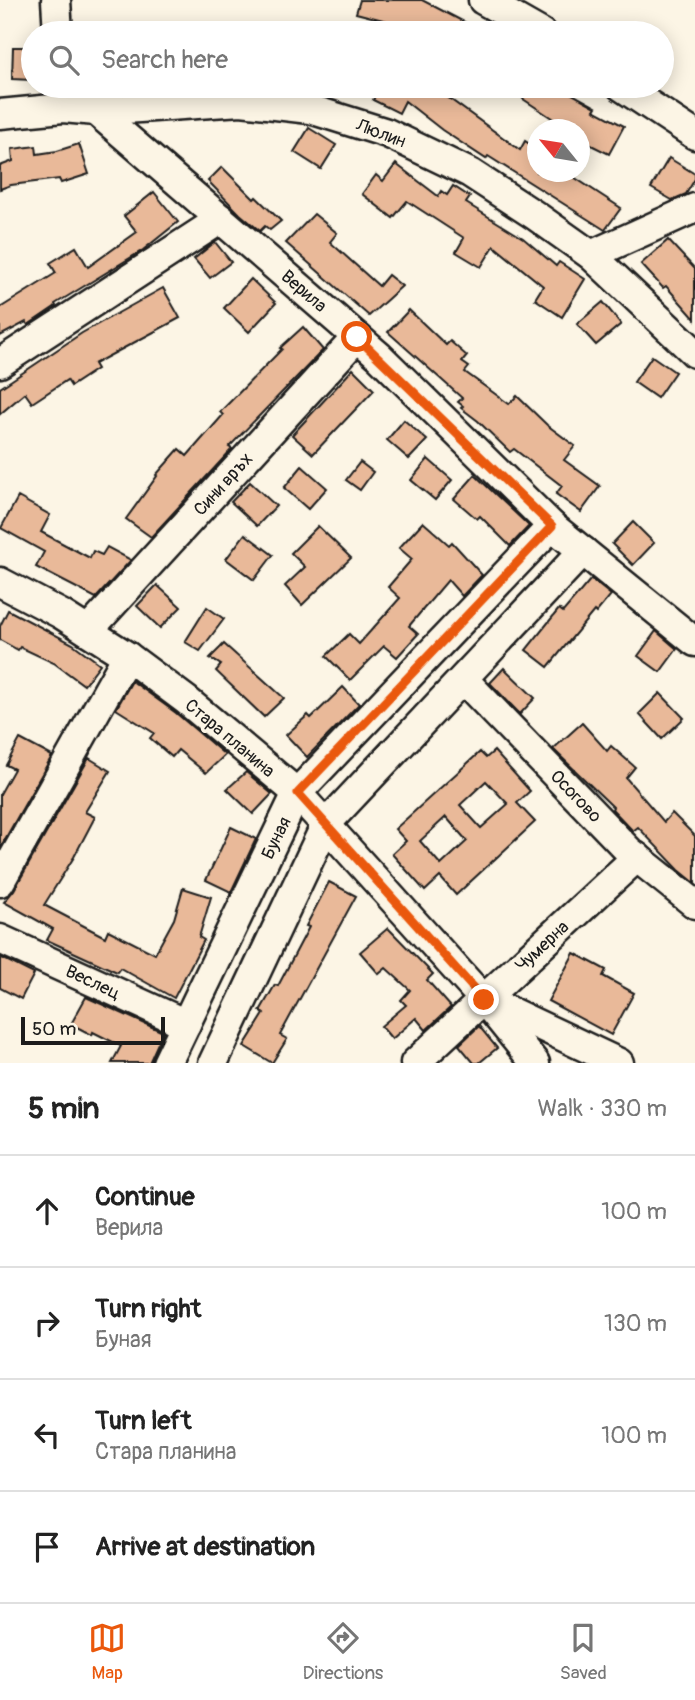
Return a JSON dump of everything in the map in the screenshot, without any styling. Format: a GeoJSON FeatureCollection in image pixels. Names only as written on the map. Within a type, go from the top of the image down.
{"type":"FeatureCollection","features":[{"type":"Feature","properties":{"kind":"street"},"geometry":{"type":"LineString","coordinates":[[56,0],[57,21]]}},
{"type":"Feature","properties":{"kind":"street"},"geometry":{"type":"LineString","coordinates":[[482,0],[520,21]]}},
{"type":"Feature","properties":{"kind":"street","name":"Люлин"},"geometry":{"type":"LineString","coordinates":[[0,114],[59,98]]}},
{"type":"Feature","properties":{"kind":"street","name":"Люлин"},"geometry":{"type":"LineString","coordinates":[[65,98],[96,111],[241,101],[310,109],[387,133],[470,173],[591,255],[695,353]]}},
{"type":"Feature","properties":{"kind":"street"},"geometry":{"type":"LineString","coordinates":[[639,98],[695,135]]}},
{"type":"Feature","properties":{"kind":"street","name":"Верила"},"geometry":{"type":"LineString","coordinates":[[96,111],[357,337],[552,526],[695,642]]}},
{"type":"Feature","properties":{"kind":"street"},"geometry":{"type":"LineString","coordinates":[[591,255],[695,208]]}},
{"type":"Feature","properties":{"kind":"street"},"geometry":{"type":"LineString","coordinates":[[0,363],[221,219]]}},
{"type":"Feature","properties":{"kind":"street","name":"Сини връх"},"geometry":{"type":"LineString","coordinates":[[89,631],[357,337]]}},
{"type":"Feature","properties":{"kind":"street","name":"Буная"},"geometry":{"type":"LineString","coordinates":[[167,1063],[298,793],[552,526]]}},
{"type":"Feature","properties":{"kind":"street"},"geometry":{"type":"LineString","coordinates":[[213,1063],[326,824],[583,551]]}},
{"type":"Feature","properties":{"kind":"street","name":"Стара планина"},"geometry":{"type":"LineString","coordinates":[[0,582],[89,631],[127,656],[186,700],[298,793],[484,1000],[535,1063]]}},
{"type":"Feature","properties":{"kind":"street"},"geometry":{"type":"LineString","coordinates":[[0,882],[127,656]]}},
{"type":"Feature","properties":{"kind":"street","name":"Осогово"},"geometry":{"type":"LineString","coordinates":[[464,680],[637,857],[695,904]]}},
{"type":"Feature","properties":{"kind":"street","name":"Чумерна"},"geometry":{"type":"LineString","coordinates":[[415,1063],[637,857]]}},
{"type":"Feature","properties":{"kind":"street","name":"Веслец"},"geometry":{"type":"LineString","coordinates":[[0,939],[186,1024]]}},
{"type":"Feature","properties":{"kind":"street"},"geometry":{"type":"LineString","coordinates":[[484,1000],[619,1063]]}},
{"type":"Feature","properties":{"kind":"building"},"geometry":{"type":"Polygon","coordinates":[[[360,0],[422,0],[462,21],[387,21],[356,13],[360,0]]]}},
{"type":"Feature","properties":{"kind":"building"},"geometry":{"type":"Polygon","coordinates":[[[13,47],[21,47],[21,79],[12,79],[13,47]]]}},
{"type":"Feature","properties":{"kind":"building"},"geometry":{"type":"Polygon","coordinates":[[[374,98],[448,98],[520,150],[525,141],[527,142],[527,181],[488,156],[486,159],[405,101],[399,113],[373,100],[374,98]]]}},
{"type":"Feature","properties":{"kind":"building"},"geometry":{"type":"Polygon","coordinates":[[[524,98],[580,98],[596,107],[594,110],[624,126],[609,154],[590,144],[590,119],[553,119],[524,98]]]}},
{"type":"Feature","properties":{"kind":"building"},"geometry":{"type":"Polygon","coordinates":[[[309,128],[336,145],[321,169],[294,152],[309,128]]]}},
{"type":"Feature","properties":{"kind":"building"},"geometry":{"type":"Polygon","coordinates":[[[79,144],[89,174],[61,183],[59,179],[11,185],[0,189],[0,166],[13,161],[12,149],[36,146],[37,154],[79,144]]]}},
{"type":"Feature","properties":{"kind":"building"},"geometry":{"type":"Polygon","coordinates":[[[669,158],[695,174],[686,194],[672,200],[651,188],[669,158]]]}},
{"type":"Feature","properties":{"kind":"building"},"geometry":{"type":"Polygon","coordinates":[[[396,164],[438,196],[441,191],[447,195],[453,186],[470,197],[466,203],[523,238],[556,266],[559,262],[585,279],[562,317],[535,299],[543,286],[494,246],[481,267],[456,252],[464,238],[407,201],[393,218],[362,194],[376,175],[383,181],[396,164]]]}},
{"type":"Feature","properties":{"kind":"building"},"geometry":{"type":"Polygon","coordinates":[[[222,167],[281,221],[270,230],[265,226],[260,231],[240,214],[208,181],[222,167]]]}},
{"type":"Feature","properties":{"kind":"building"},"geometry":{"type":"Polygon","coordinates":[[[529,182],[581,182],[621,208],[605,230],[529,182]]]}},
{"type":"Feature","properties":{"kind":"building"},"geometry":{"type":"Polygon","coordinates":[[[154,192],[178,222],[143,250],[55,304],[56,306],[28,325],[26,322],[0,336],[0,308],[56,273],[50,263],[76,247],[88,267],[137,232],[124,216],[154,192]]]}},
{"type":"Feature","properties":{"kind":"building"},"geometry":{"type":"Polygon","coordinates":[[[314,214],[337,233],[330,242],[379,286],[388,275],[402,286],[369,316],[286,243],[314,214]]]}},
{"type":"Feature","properties":{"kind":"building"},"geometry":{"type":"Polygon","coordinates":[[[668,240],[695,269],[695,319],[666,286],[663,288],[641,264],[668,240]]]}},
{"type":"Feature","properties":{"kind":"building"},"geometry":{"type":"Polygon","coordinates":[[[215,242],[231,262],[210,278],[194,259],[215,242]]]}},
{"type":"Feature","properties":{"kind":"building"},"geometry":{"type":"Polygon","coordinates":[[[251,279],[276,303],[249,332],[224,308],[251,279]]]}},
{"type":"Feature","properties":{"kind":"building"},"geometry":{"type":"Polygon","coordinates":[[[163,288],[180,318],[94,364],[97,369],[71,386],[67,380],[32,403],[25,393],[0,414],[0,388],[82,333],[163,288]]]}},
{"type":"Feature","properties":{"kind":"building"},"geometry":{"type":"Polygon","coordinates":[[[603,302],[621,324],[596,345],[577,324],[603,302]]]}},
{"type":"Feature","properties":{"kind":"building"},"geometry":{"type":"Polygon","coordinates":[[[409,310],[446,345],[450,341],[467,356],[462,362],[469,367],[465,372],[509,404],[517,396],[547,425],[575,446],[564,460],[600,486],[581,512],[556,494],[562,486],[514,449],[510,452],[461,408],[463,406],[458,402],[462,398],[388,332],[409,310]]]}},
{"type":"Feature","properties":{"kind":"building"},"geometry":{"type":"Polygon","coordinates":[[[303,327],[323,350],[229,447],[232,449],[151,537],[126,519],[156,475],[179,449],[187,456],[223,415],[220,412],[303,327]]]}},
{"type":"Feature","properties":{"kind":"building"},"geometry":{"type":"Polygon","coordinates":[[[652,356],[675,372],[657,398],[634,382],[652,356]]]}},
{"type":"Feature","properties":{"kind":"building"},"geometry":{"type":"Polygon","coordinates":[[[353,369],[374,390],[313,454],[292,435],[353,369]]]}},
{"type":"Feature","properties":{"kind":"building"},"geometry":{"type":"Polygon","coordinates":[[[404,420],[427,440],[409,459],[387,440],[404,420]]]}},
{"type":"Feature","properties":{"kind":"building"},"geometry":{"type":"Polygon","coordinates":[[[428,459],[452,480],[435,500],[411,480],[428,459]]]}},
{"type":"Feature","properties":{"kind":"building"},"geometry":{"type":"Polygon","coordinates":[[[360,462],[373,472],[360,490],[346,480],[360,462]]]}},
{"type":"Feature","properties":{"kind":"building"},"geometry":{"type":"Polygon","coordinates":[[[302,466],[327,488],[308,509],[284,488],[302,466]]]}},
{"type":"Feature","properties":{"kind":"building"},"geometry":{"type":"Polygon","coordinates":[[[475,475],[529,526],[510,546],[480,516],[477,519],[454,499],[475,475]]]}},
{"type":"Feature","properties":{"kind":"building"},"geometry":{"type":"Polygon","coordinates":[[[250,482],[276,506],[257,526],[231,502],[250,482]]]}},
{"type":"Feature","properties":{"kind":"building"},"geometry":{"type":"Polygon","coordinates":[[[18,497],[50,515],[41,532],[90,558],[93,551],[102,555],[107,547],[131,560],[96,598],[36,567],[44,552],[1,528],[18,497]]]}},
{"type":"Feature","properties":{"kind":"building"},"geometry":{"type":"Polygon","coordinates":[[[423,522],[449,545],[452,542],[482,575],[462,596],[448,580],[409,626],[418,634],[397,657],[384,646],[350,680],[326,656],[349,634],[359,644],[400,598],[388,587],[412,559],[399,548],[423,522]]]}},
{"type":"Feature","properties":{"kind":"building"},"geometry":{"type":"Polygon","coordinates":[[[633,522],[654,543],[633,565],[612,544],[633,522]]]}},
{"type":"Feature","properties":{"kind":"building"},"geometry":{"type":"Polygon","coordinates":[[[318,526],[351,558],[302,605],[285,586],[305,567],[291,553],[318,526]]]}},
{"type":"Feature","properties":{"kind":"building"},"geometry":{"type":"Polygon","coordinates":[[[245,534],[273,555],[254,580],[226,559],[245,534]]]}},
{"type":"Feature","properties":{"kind":"building"},"geometry":{"type":"Polygon","coordinates":[[[591,579],[611,595],[596,613],[594,611],[548,667],[526,650],[559,609],[563,612],[591,579]]]}},
{"type":"Feature","properties":{"kind":"building"},"geometry":{"type":"Polygon","coordinates":[[[157,585],[181,607],[160,628],[137,606],[157,585]]]}},
{"type":"Feature","properties":{"kind":"building"},"geometry":{"type":"Polygon","coordinates":[[[207,607],[224,619],[200,651],[185,642],[207,607]]]}},
{"type":"Feature","properties":{"kind":"building"},"geometry":{"type":"Polygon","coordinates":[[[8,610],[73,644],[100,664],[84,685],[54,663],[20,647],[18,650],[0,640],[0,626],[8,610]]]}},
{"type":"Feature","properties":{"kind":"building"},"geometry":{"type":"Polygon","coordinates":[[[656,631],[677,649],[660,672],[638,656],[656,631]]]}},
{"type":"Feature","properties":{"kind":"building"},"geometry":{"type":"Polygon","coordinates":[[[224,644],[284,698],[264,717],[216,671],[221,665],[210,658],[224,644]]]}},
{"type":"Feature","properties":{"kind":"building"},"geometry":{"type":"Polygon","coordinates":[[[504,668],[535,698],[520,714],[490,683],[504,668]]]}},
{"type":"Feature","properties":{"kind":"building"},"geometry":{"type":"Polygon","coordinates":[[[132,681],[176,713],[225,755],[206,773],[178,750],[172,757],[150,738],[154,733],[116,709],[132,681]]]}},
{"type":"Feature","properties":{"kind":"building"},"geometry":{"type":"Polygon","coordinates":[[[343,687],[359,704],[307,757],[286,735],[308,715],[311,718],[343,687]]]}},
{"type":"Feature","properties":{"kind":"building"},"geometry":{"type":"Polygon","coordinates":[[[660,693],[684,718],[662,739],[639,714],[660,693]]]}},
{"type":"Feature","properties":{"kind":"building"},"geometry":{"type":"Polygon","coordinates":[[[582,723],[607,751],[611,746],[635,767],[626,778],[664,822],[672,813],[695,836],[695,883],[638,827],[633,831],[613,807],[553,749],[582,723]]]}},
{"type":"Feature","properties":{"kind":"building"},"geometry":{"type":"Polygon","coordinates":[[[20,739],[52,756],[0,848],[0,794],[14,769],[6,765],[20,739]]]}},
{"type":"Feature","properties":{"kind":"building"},"geometry":{"type":"Polygon","coordinates":[[[494,751],[530,791],[517,803],[535,822],[456,895],[440,877],[425,891],[392,854],[406,841],[395,829],[480,752],[486,758],[494,751]],[[486,781],[460,805],[481,828],[508,804],[486,781]],[[446,817],[420,841],[441,865],[467,841],[446,817]]]}},
{"type":"Feature","properties":{"kind":"building"},"geometry":{"type":"Polygon","coordinates":[[[89,758],[110,771],[85,812],[95,817],[44,905],[105,937],[108,930],[155,954],[174,919],[183,888],[211,897],[199,937],[204,940],[174,998],[120,968],[117,972],[47,940],[53,929],[4,902],[14,890],[89,758]]]}},
{"type":"Feature","properties":{"kind":"building"},"geometry":{"type":"Polygon","coordinates":[[[246,772],[272,794],[253,814],[227,789],[246,772]]]}},
{"type":"Feature","properties":{"kind":"building"},"geometry":{"type":"Polygon","coordinates":[[[231,827],[256,839],[231,892],[206,880],[231,827]]]}},
{"type":"Feature","properties":{"kind":"building"},"geometry":{"type":"Polygon","coordinates":[[[329,882],[356,896],[280,1035],[287,1039],[272,1063],[244,1046],[264,1014],[260,1011],[275,985],[278,986],[329,882]]]}},
{"type":"Feature","properties":{"kind":"building"},"geometry":{"type":"Polygon","coordinates":[[[388,928],[433,974],[427,980],[451,1007],[426,1030],[416,1018],[392,1039],[381,1026],[406,1005],[401,1000],[410,990],[386,968],[379,974],[360,952],[388,928]]]}},
{"type":"Feature","properties":{"kind":"building"},"geometry":{"type":"Polygon","coordinates":[[[574,953],[606,970],[603,976],[634,993],[611,1035],[548,1001],[574,953]]]}},
{"type":"Feature","properties":{"kind":"building"},"geometry":{"type":"Polygon","coordinates":[[[0,957],[34,974],[21,999],[0,988],[0,957]]]}},
{"type":"Feature","properties":{"kind":"building"},"geometry":{"type":"Polygon","coordinates":[[[86,997],[163,1032],[149,1063],[112,1063],[121,1046],[71,1024],[86,997]]]}},
{"type":"Feature","properties":{"kind":"building"},"geometry":{"type":"Polygon","coordinates":[[[479,1026],[497,1048],[479,1063],[474,1063],[459,1045],[479,1026]]]}},
{"type":"Feature","properties":{"kind":"route"},"geometry":{"type":"LineString","coordinates":[[357,337],[552,526],[298,793],[484,1000]]}}]}
